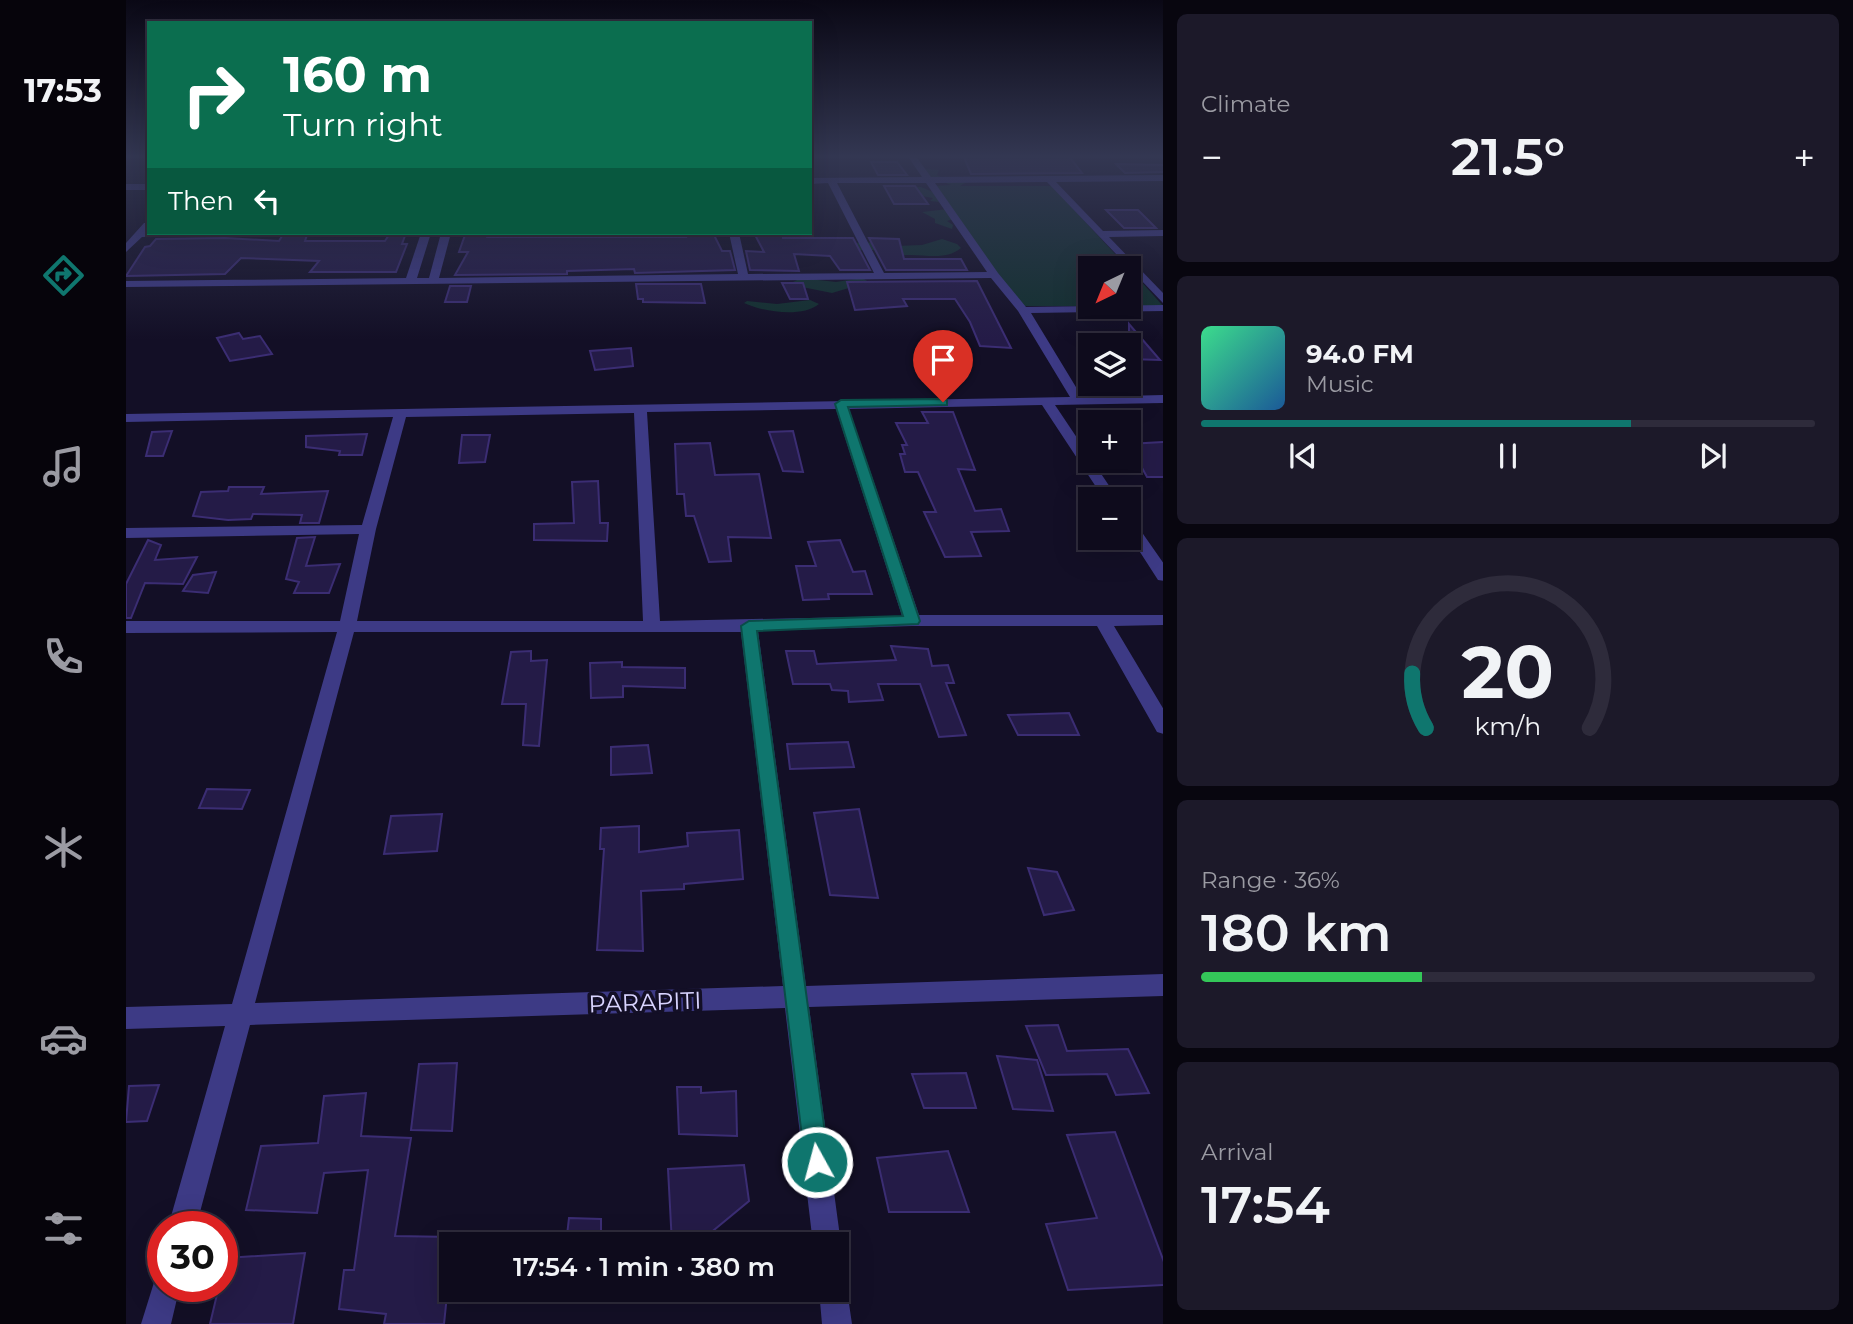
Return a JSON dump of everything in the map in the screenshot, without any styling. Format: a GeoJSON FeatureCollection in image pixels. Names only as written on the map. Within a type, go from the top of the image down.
{"type":"FeatureCollection","features":[{"type":"Feature","properties":{"kind":"street"},"geometry":{"type":"LineString","coordinates":[[850,217],[881,276]]}},
{"type":"Feature","properties":{"kind":"street"},"geometry":{"type":"LineString","coordinates":[[954,217],[994,275],[1023,310],[1078,400]]}},
{"type":"Feature","properties":{"kind":"street"},"geometry":{"type":"LineString","coordinates":[[1089,217],[1163,283]]}},
{"type":"Feature","properties":{"kind":"street"},"geometry":{"type":"LineString","coordinates":[[1093,217],[1163,300]]}},
{"type":"Feature","properties":{"kind":"street"},"geometry":{"type":"LineString","coordinates":[[126,248],[147,225]]}},
{"type":"Feature","properties":{"kind":"street"},"geometry":{"type":"LineString","coordinates":[[139,233],[147,233]]}},
{"type":"Feature","properties":{"kind":"street"},"geometry":{"type":"LineString","coordinates":[[1111,238],[1163,233]]}},
{"type":"Feature","properties":{"kind":"street"},"geometry":{"type":"LineString","coordinates":[[410,282],[425,235]]}},
{"type":"Feature","properties":{"kind":"street"},"geometry":{"type":"LineString","coordinates":[[433,281],[445,235]]}},
{"type":"Feature","properties":{"kind":"street"},"geometry":{"type":"LineString","coordinates":[[733,235],[744,278]]}},
{"type":"Feature","properties":{"kind":"street"},"geometry":{"type":"LineString","coordinates":[[1111,238],[1163,241]]}},
{"type":"Feature","properties":{"kind":"street"},"geometry":{"type":"LineString","coordinates":[[126,284],[994,275]]}},
{"type":"Feature","properties":{"kind":"street"},"geometry":{"type":"LineString","coordinates":[[1023,310],[1163,308]]}},
{"type":"Feature","properties":{"kind":"street"},"geometry":{"type":"LineString","coordinates":[[126,418],[1163,399]]}},
{"type":"Feature","properties":{"kind":"street"},"geometry":{"type":"LineString","coordinates":[[1046,401],[1103,487]]}},
{"type":"Feature","properties":{"kind":"street"},"geometry":{"type":"LineString","coordinates":[[841,404],[912,621]]}},
{"type":"Feature","properties":{"kind":"street"},"geometry":{"type":"LineString","coordinates":[[640,407],[652,626]]}},
{"type":"Feature","properties":{"kind":"street"},"geometry":{"type":"LineString","coordinates":[[186,1211],[347,627],[368,529],[400,414]]}},
{"type":"Feature","properties":{"kind":"street"},"geometry":{"type":"LineString","coordinates":[[126,533],[368,529]]}},
{"type":"Feature","properties":{"kind":"street"},"geometry":{"type":"LineString","coordinates":[[1141,542],[1163,575]]}},
{"type":"Feature","properties":{"kind":"street"},"geometry":{"type":"LineString","coordinates":[[126,627],[749,626],[912,621],[1163,620]]}},
{"type":"Feature","properties":{"kind":"street"},"geometry":{"type":"LineString","coordinates":[[1103,622],[1163,725]]}},
{"type":"Feature","properties":{"kind":"street"},"geometry":{"type":"LineString","coordinates":[[749,626],[826,1232]]}},
{"type":"Feature","properties":{"kind":"street","name":"PARAPITI"},"geometry":{"type":"LineString","coordinates":[[126,1018],[1163,985]]}},
{"type":"Feature","properties":{"kind":"street"},"geometry":{"type":"LineString","coordinates":[[156,1324],[162,1302]]}},
{"type":"Feature","properties":{"kind":"street"},"geometry":{"type":"LineString","coordinates":[[834,1302],[837,1324]]}},
{"type":"Feature","properties":{"kind":"green space"},"geometry":{"type":"Polygon","coordinates":[[[931,217],[1081,217],[1117,256],[1078,256],[1078,306],[1015,306],[953,219],[947,221],[953,225],[952,229],[935,223],[935,219],[931,217]]]}},
{"type":"Feature","properties":{"kind":"green space"},"geometry":{"type":"Polygon","coordinates":[[[942,239],[961,248],[942,256],[906,255],[883,260],[879,259],[874,250],[854,250],[850,244],[865,242],[896,246],[922,245],[942,239]]]}},
{"type":"Feature","properties":{"kind":"green space"},"geometry":{"type":"Polygon","coordinates":[[[801,278],[836,282],[862,278],[869,282],[832,293],[797,286],[793,282],[801,278]]]}},
{"type":"Feature","properties":{"kind":"green space"},"geometry":{"type":"Polygon","coordinates":[[[1141,281],[1163,306],[1141,306],[1141,281]]]}},
{"type":"Feature","properties":{"kind":"green space"},"geometry":{"type":"Polygon","coordinates":[[[810,300],[819,304],[793,312],[761,309],[744,303],[777,304],[810,300]]]}},
{"type":"Feature","properties":{"kind":"building"},"geometry":{"type":"Polygon","coordinates":[[[1113,217],[1145,217],[1156,228],[1124,228],[1113,217]]]}},
{"type":"Feature","properties":{"kind":"building"},"geometry":{"type":"Polygon","coordinates":[[[307,235],[305,241],[385,241],[389,235],[405,235],[402,244],[407,244],[396,272],[310,272],[319,261],[241,258],[225,274],[126,276],[145,247],[150,246],[156,239],[225,238],[279,241],[282,236],[307,235]]]}},
{"type":"Feature","properties":{"kind":"building"},"geometry":{"type":"Polygon","coordinates":[[[465,235],[714,235],[722,251],[730,251],[735,270],[635,273],[634,269],[567,271],[567,274],[455,275],[468,252],[459,252],[465,235]]]}},
{"type":"Feature","properties":{"kind":"building"},"geometry":{"type":"Polygon","coordinates":[[[755,235],[783,235],[783,238],[853,238],[870,270],[840,270],[830,256],[794,254],[799,271],[750,270],[746,251],[764,252],[755,235]]]}},
{"type":"Feature","properties":{"kind":"building"},"geometry":{"type":"Polygon","coordinates":[[[869,238],[899,239],[904,259],[961,259],[967,270],[886,270],[869,238]]]}},
{"type":"Feature","properties":{"kind":"building"},"geometry":{"type":"Polygon","coordinates":[[[977,281],[1011,348],[980,346],[970,322],[955,299],[903,299],[907,306],[855,310],[847,282],[977,281]]]}},
{"type":"Feature","properties":{"kind":"building"},"geometry":{"type":"Polygon","coordinates":[[[782,283],[803,283],[808,299],[790,299],[782,283]]]}},
{"type":"Feature","properties":{"kind":"building"},"geometry":{"type":"Polygon","coordinates":[[[636,284],[701,284],[705,303],[643,302],[643,299],[638,299],[636,284]]]}},
{"type":"Feature","properties":{"kind":"building"},"geometry":{"type":"Polygon","coordinates":[[[450,286],[471,286],[467,302],[445,302],[450,286]]]}},
{"type":"Feature","properties":{"kind":"building"},"geometry":{"type":"Polygon","coordinates":[[[1129,324],[1137,333],[1129,333],[1129,324]]]}},
{"type":"Feature","properties":{"kind":"building"},"geometry":{"type":"Polygon","coordinates":[[[239,333],[243,339],[260,336],[272,354],[230,361],[217,338],[239,333]]]}},
{"type":"Feature","properties":{"kind":"building"},"geometry":{"type":"Polygon","coordinates":[[[1141,338],[1160,360],[1141,359],[1141,338]]]}},
{"type":"Feature","properties":{"kind":"building"},"geometry":{"type":"Polygon","coordinates":[[[631,348],[633,366],[595,370],[590,351],[631,348]]]}},
{"type":"Feature","properties":{"kind":"building"},"geometry":{"type":"Polygon","coordinates":[[[922,412],[953,412],[975,470],[958,469],[975,511],[1001,509],[1009,531],[971,532],[981,556],[945,557],[924,512],[936,512],[918,472],[905,472],[900,454],[905,454],[902,445],[907,445],[896,423],[928,423],[922,412]]]}},
{"type":"Feature","properties":{"kind":"building"},"geometry":{"type":"Polygon","coordinates":[[[172,431],[163,456],[146,456],[152,432],[172,431]]]}},
{"type":"Feature","properties":{"kind":"building"},"geometry":{"type":"Polygon","coordinates":[[[793,431],[803,472],[783,471],[769,432],[793,431]]]}},
{"type":"Feature","properties":{"kind":"building"},"geometry":{"type":"Polygon","coordinates":[[[367,434],[362,455],[339,455],[340,451],[306,447],[306,436],[367,434]]]}},
{"type":"Feature","properties":{"kind":"building"},"geometry":{"type":"Polygon","coordinates":[[[462,435],[490,435],[485,462],[459,463],[462,435]]]}},
{"type":"Feature","properties":{"kind":"building"},"geometry":{"type":"Polygon","coordinates":[[[1163,442],[1163,477],[1147,477],[1141,466],[1141,443],[1163,442]]]}},
{"type":"Feature","properties":{"kind":"building"},"geometry":{"type":"Polygon","coordinates":[[[710,443],[715,475],[759,474],[771,538],[728,537],[731,561],[709,562],[694,516],[686,516],[684,494],[677,494],[675,444],[710,443]]]}},
{"type":"Feature","properties":{"kind":"building"},"geometry":{"type":"Polygon","coordinates":[[[598,481],[600,523],[608,523],[607,541],[534,540],[534,524],[574,523],[572,482],[598,481]]]}},
{"type":"Feature","properties":{"kind":"building"},"geometry":{"type":"Polygon","coordinates":[[[229,487],[264,487],[261,494],[328,491],[319,523],[300,523],[302,515],[253,514],[251,519],[228,520],[193,516],[201,492],[228,491],[229,487]]]}},
{"type":"Feature","properties":{"kind":"building"},"geometry":{"type":"Polygon","coordinates":[[[315,537],[306,566],[340,564],[329,593],[294,593],[299,582],[286,579],[297,538],[315,537]]]}},
{"type":"Feature","properties":{"kind":"building"},"geometry":{"type":"Polygon","coordinates":[[[148,540],[161,545],[155,560],[197,557],[183,584],[145,583],[131,618],[126,618],[126,584],[148,540]]]}},
{"type":"Feature","properties":{"kind":"building"},"geometry":{"type":"Polygon","coordinates":[[[840,540],[853,572],[865,571],[872,594],[828,594],[829,599],[803,600],[796,566],[816,566],[808,542],[840,540]]]}},
{"type":"Feature","properties":{"kind":"building"},"geometry":{"type":"Polygon","coordinates":[[[216,572],[208,593],[183,591],[193,575],[216,572]]]}},
{"type":"Feature","properties":{"kind":"building"},"geometry":{"type":"Polygon","coordinates":[[[891,646],[928,649],[932,666],[948,665],[954,683],[946,683],[966,735],[939,737],[920,684],[878,684],[883,700],[849,702],[848,691],[832,690],[830,684],[793,684],[786,651],[814,651],[817,664],[896,660],[891,646]]]}},
{"type":"Feature","properties":{"kind":"building"},"geometry":{"type":"Polygon","coordinates":[[[531,651],[531,661],[547,660],[539,746],[523,745],[526,704],[502,704],[511,652],[531,651]]]}},
{"type":"Feature","properties":{"kind":"building"},"geometry":{"type":"Polygon","coordinates":[[[622,662],[622,667],[685,668],[685,688],[623,686],[623,697],[591,698],[590,663],[622,662]]]}},
{"type":"Feature","properties":{"kind":"building"},"geometry":{"type":"Polygon","coordinates":[[[1069,713],[1079,735],[1018,735],[1008,715],[1069,713]]]}},
{"type":"Feature","properties":{"kind":"building"},"geometry":{"type":"Polygon","coordinates":[[[848,742],[854,767],[790,769],[787,744],[848,742]]]}},
{"type":"Feature","properties":{"kind":"building"},"geometry":{"type":"Polygon","coordinates":[[[648,745],[652,773],[611,775],[611,747],[648,745]]]}},
{"type":"Feature","properties":{"kind":"building"},"geometry":{"type":"Polygon","coordinates":[[[207,789],[250,790],[242,809],[199,808],[207,789]]]}},
{"type":"Feature","properties":{"kind":"building"},"geometry":{"type":"Polygon","coordinates":[[[859,809],[878,898],[830,895],[814,813],[859,809]]]}},
{"type":"Feature","properties":{"kind":"building"},"geometry":{"type":"Polygon","coordinates":[[[442,814],[437,851],[384,854],[391,816],[442,814]]]}},
{"type":"Feature","properties":{"kind":"building"},"geometry":{"type":"Polygon","coordinates":[[[639,826],[639,852],[688,846],[687,833],[739,830],[743,879],[684,884],[684,889],[641,891],[643,951],[597,950],[604,849],[600,849],[601,828],[639,826]]]}},
{"type":"Feature","properties":{"kind":"building"},"geometry":{"type":"Polygon","coordinates":[[[1028,868],[1057,872],[1074,910],[1044,915],[1028,868]]]}},
{"type":"Feature","properties":{"kind":"building"},"geometry":{"type":"Polygon","coordinates":[[[1058,1025],[1067,1051],[1128,1049],[1149,1093],[1116,1095],[1107,1074],[1046,1075],[1026,1026],[1058,1025]]]}},
{"type":"Feature","properties":{"kind":"building"},"geometry":{"type":"Polygon","coordinates":[[[997,1056],[1037,1060],[1053,1111],[1013,1109],[997,1056]]]}},
{"type":"Feature","properties":{"kind":"building"},"geometry":{"type":"Polygon","coordinates":[[[457,1063],[452,1131],[411,1130],[419,1064],[457,1063]]]}},
{"type":"Feature","properties":{"kind":"building"},"geometry":{"type":"Polygon","coordinates":[[[966,1073],[976,1108],[924,1108],[912,1074],[966,1073]]]}},
{"type":"Feature","properties":{"kind":"building"},"geometry":{"type":"Polygon","coordinates":[[[159,1085],[147,1121],[126,1122],[129,1086],[159,1085]]]}},
{"type":"Feature","properties":{"kind":"building"},"geometry":{"type":"Polygon","coordinates":[[[677,1087],[701,1087],[701,1093],[736,1091],[737,1136],[679,1134],[677,1087]]]}},
{"type":"Feature","properties":{"kind":"building"},"geometry":{"type":"Polygon","coordinates":[[[366,1093],[361,1136],[411,1138],[395,1236],[439,1237],[439,1302],[446,1302],[444,1324],[384,1324],[386,1314],[339,1309],[344,1270],[354,1270],[368,1170],[324,1173],[317,1213],[246,1210],[261,1146],[318,1143],[324,1096],[366,1093]]]}},
{"type":"Feature","properties":{"kind":"building"},"geometry":{"type":"Polygon","coordinates":[[[1115,1132],[1163,1259],[1163,1285],[1068,1290],[1046,1224],[1097,1218],[1067,1135],[1115,1132]]]}},
{"type":"Feature","properties":{"kind":"building"},"geometry":{"type":"Polygon","coordinates":[[[948,1151],[969,1212],[889,1212],[877,1158],[948,1151]]]}},
{"type":"Feature","properties":{"kind":"building"},"geometry":{"type":"Polygon","coordinates":[[[744,1165],[749,1201],[712,1232],[671,1232],[668,1169],[744,1165]]]}},
{"type":"Feature","properties":{"kind":"building"},"geometry":{"type":"Polygon","coordinates":[[[569,1218],[601,1219],[601,1232],[567,1232],[569,1218]]]}},
{"type":"Feature","properties":{"kind":"building"},"geometry":{"type":"Polygon","coordinates":[[[305,1253],[293,1324],[210,1324],[215,1302],[238,1302],[238,1257],[305,1253]]]}},
{"type":"Feature","properties":{"kind":"route"},"geometry":{"type":"LineString","coordinates":[[817,1162],[749,626],[912,621],[841,404],[943,402]]}}]}
